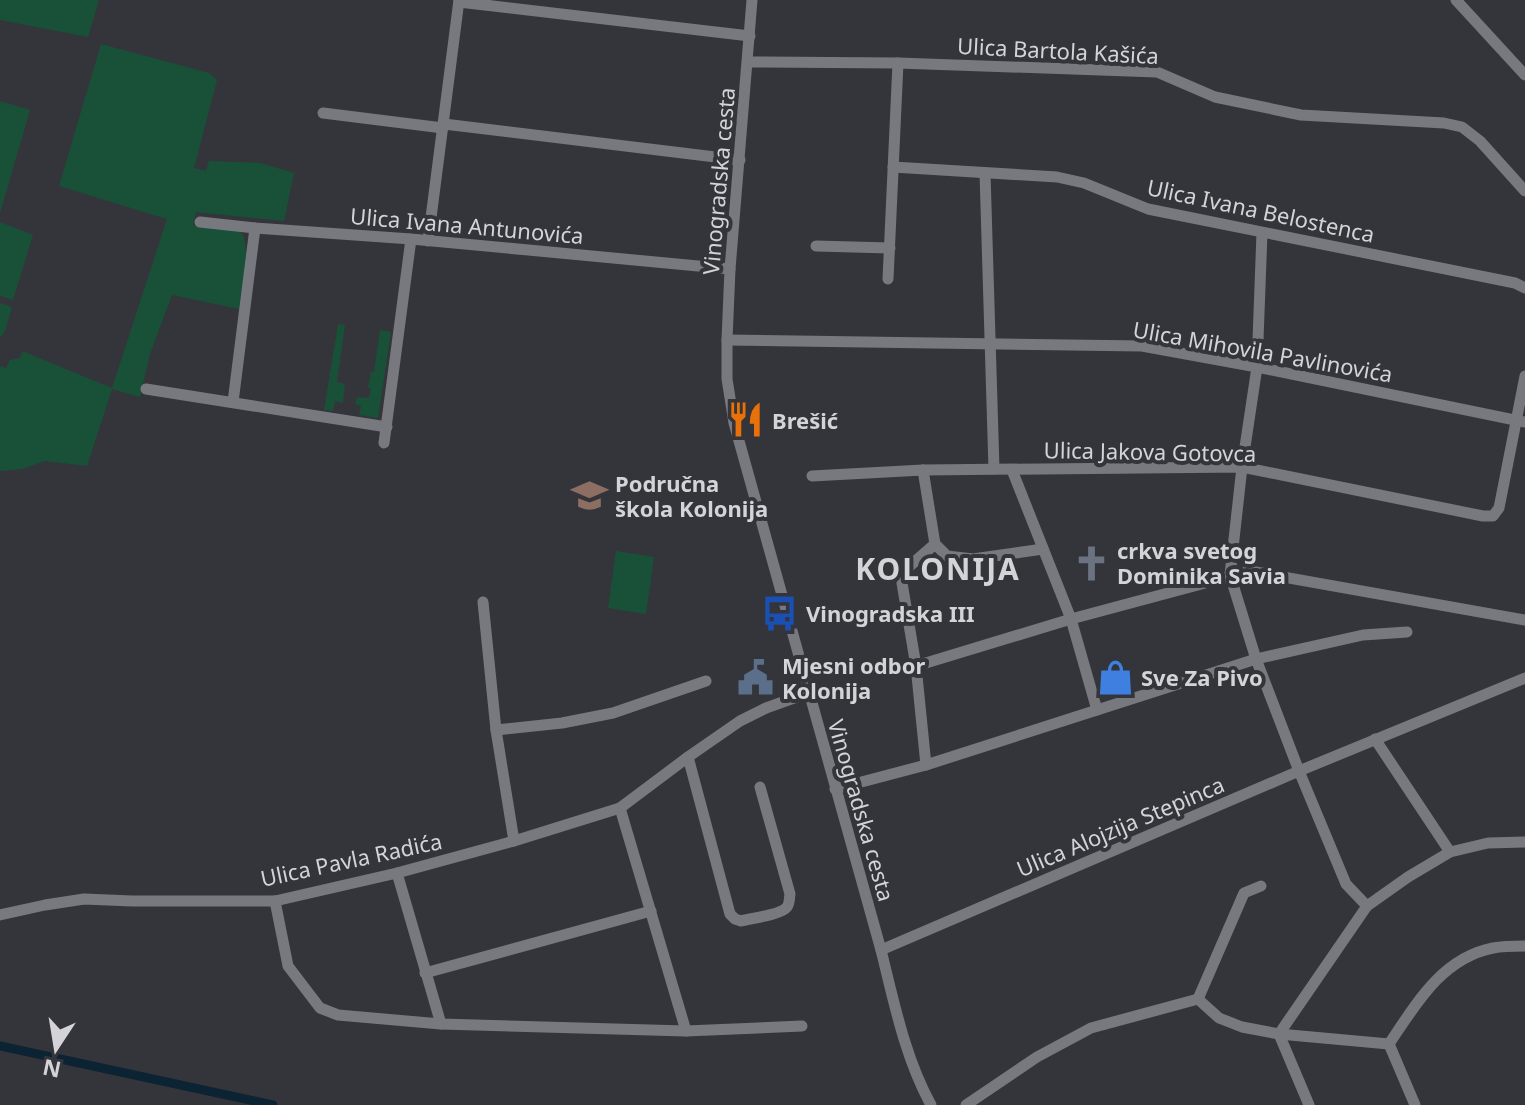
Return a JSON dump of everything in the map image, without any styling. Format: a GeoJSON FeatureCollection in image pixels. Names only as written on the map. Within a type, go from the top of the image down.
{"type":"FeatureCollection","features":[{"type":"Feature","properties":{"kind":"street","name":"Vinogradska cesta"},"geometry":{"type":"LineString","coordinates":[[752,0],[730,269],[727,379],[734,423],[899,1021],[931,1105]]}},
{"type":"Feature","properties":{"kind":"street"},"geometry":{"type":"LineString","coordinates":[[1456,0],[1525,75]]}},
{"type":"Feature","properties":{"kind":"street"},"geometry":{"type":"LineString","coordinates":[[428,241],[459,1],[750,36]]}},
{"type":"Feature","properties":{"kind":"street","name":"Ulica Bartola Kašića"},"geometry":{"type":"LineString","coordinates":[[748,62],[898,63],[1157,72],[1215,97],[1301,115],[1444,123],[1462,127],[1480,141],[1525,191]]}},
{"type":"Feature","properties":{"kind":"street"},"geometry":{"type":"LineString","coordinates":[[888,279],[898,63]]}},
{"type":"Feature","properties":{"kind":"street"},"geometry":{"type":"LineString","coordinates":[[323,113],[740,160]]}},
{"type":"Feature","properties":{"kind":"street","name":"Ulica Ivana Belostenca"},"geometry":{"type":"LineString","coordinates":[[893,167],[1057,177],[1084,183],[1148,209],[1515,283],[1525,288]]}},
{"type":"Feature","properties":{"kind":"street"},"geometry":{"type":"LineString","coordinates":[[985,173],[994,469]]}},
{"type":"Feature","properties":{"kind":"street","name":"Ulica Ivana Antunovića"},"geometry":{"type":"LineString","coordinates":[[200,222],[730,269]]}},
{"type":"Feature","properties":{"kind":"street"},"geometry":{"type":"LineString","coordinates":[[233,402],[255,228]]}},
{"type":"Feature","properties":{"kind":"street"},"geometry":{"type":"LineString","coordinates":[[1262,233],[1257,367],[1230,575],[1256,659],[1299,771],[1346,884],[1367,906]]}},
{"type":"Feature","properties":{"kind":"street"},"geometry":{"type":"LineString","coordinates":[[384,443],[411,239]]}},
{"type":"Feature","properties":{"kind":"street"},"geometry":{"type":"LineString","coordinates":[[816,246],[890,248]]}},
{"type":"Feature","properties":{"kind":"street","name":"Ulica Mihovila Pavlinovića"},"geometry":{"type":"LineString","coordinates":[[727,340],[1142,346],[1520,421]]}},
{"type":"Feature","properties":{"kind":"street"},"geometry":{"type":"LineString","coordinates":[[1520,421],[1525,376]]}},
{"type":"Feature","properties":{"kind":"street"},"geometry":{"type":"LineString","coordinates":[[146,389],[387,427]]}},
{"type":"Feature","properties":{"kind":"street","name":"Ulica Jakova Gotovca"},"geometry":{"type":"LineString","coordinates":[[812,476],[923,470],[1242,467],[1493,516],[1499,508],[1520,421]]}},
{"type":"Feature","properties":{"kind":"street"},"geometry":{"type":"LineString","coordinates":[[923,470],[935,544],[947,556],[973,559],[1043,549]]}},
{"type":"Feature","properties":{"kind":"street"},"geometry":{"type":"LineString","coordinates":[[1012,470],[1071,619],[1097,710]]}},
{"type":"Feature","properties":{"kind":"street"},"geometry":{"type":"LineString","coordinates":[[926,765],[916,666],[902,583],[904,571],[935,544]]}},
{"type":"Feature","properties":{"kind":"street"},"geometry":{"type":"LineString","coordinates":[[916,666],[1071,619],[1250,571],[1525,620]]}},
{"type":"Feature","properties":{"kind":"street"},"geometry":{"type":"LineString","coordinates":[[483,602],[496,730],[514,841]]}},
{"type":"Feature","properties":{"kind":"street"},"geometry":{"type":"LineString","coordinates":[[835,789],[926,765],[1256,659],[1363,635],[1407,632]]}},
{"type":"Feature","properties":{"kind":"street","name":"Ulica Alojzija Stepinca"},"geometry":{"type":"LineString","coordinates":[[881,950],[1525,678]]}},
{"type":"Feature","properties":{"kind":"street"},"geometry":{"type":"LineString","coordinates":[[496,730],[562,723],[613,713],[706,681]]}},
{"type":"Feature","properties":{"kind":"street","name":"Ulica Pavla Radića"},"geometry":{"type":"LineString","coordinates":[[0,915],[84,899],[275,901],[397,873],[514,841],[620,808],[740,721],[808,693]]}},
{"type":"Feature","properties":{"kind":"street"},"geometry":{"type":"LineString","coordinates":[[1375,739],[1450,852]]}},
{"type":"Feature","properties":{"kind":"street"},"geometry":{"type":"LineString","coordinates":[[688,757],[730,914],[741,921],[780,912],[787,908],[789,902],[790,894],[760,787]]}},
{"type":"Feature","properties":{"kind":"street"},"geometry":{"type":"LineString","coordinates":[[620,808],[686,1031]]}},
{"type":"Feature","properties":{"kind":"street"},"geometry":{"type":"LineString","coordinates":[[1279,1034],[1367,906],[1450,852],[1488,843],[1525,842]]}},
{"type":"Feature","properties":{"kind":"street"},"geometry":{"type":"LineString","coordinates":[[397,873],[441,1024]]}},
{"type":"Feature","properties":{"kind":"street"},"geometry":{"type":"LineString","coordinates":[[1198,999],[1244,893],[1261,886]]}},
{"type":"Feature","properties":{"kind":"street"},"geometry":{"type":"LineString","coordinates":[[275,901],[288,966],[320,1008],[338,1015],[441,1024],[686,1031],[802,1026]]}},
{"type":"Feature","properties":{"kind":"street"},"geometry":{"type":"LineString","coordinates":[[425,973],[651,911]]}},
{"type":"Feature","properties":{"kind":"street"},"geometry":{"type":"LineString","coordinates":[[1389,1044],[1411,1010],[1444,970],[1467,956],[1494,947],[1525,946]]}},
{"type":"Feature","properties":{"kind":"street"},"geometry":{"type":"LineString","coordinates":[[1198,999],[1219,1018],[1242,1027],[1279,1034],[1389,1044]]}},
{"type":"Feature","properties":{"kind":"street"},"geometry":{"type":"LineString","coordinates":[[966,1105],[1037,1057],[1091,1028],[1198,999]]}},
{"type":"Feature","properties":{"kind":"street"},"geometry":{"type":"LineString","coordinates":[[1279,1034],[1309,1105]]}},
{"type":"Feature","properties":{"kind":"street"},"geometry":{"type":"LineString","coordinates":[[1389,1044],[1415,1105]]}},
{"type":"Feature","properties":{"kind":"green space"},"geometry":{"type":"Polygon","coordinates":[[[0,0],[99,0],[88,37],[0,20],[0,0]]]}},
{"type":"Feature","properties":{"kind":"green space"},"geometry":{"type":"Polygon","coordinates":[[[101,44],[209,73],[217,80],[194,168],[206,171],[209,161],[260,163],[294,173],[284,221],[196,212],[193,225],[240,231],[244,238],[246,257],[239,309],[172,295],[150,354],[140,397],[112,389],[87,466],[45,461],[22,469],[0,471],[0,366],[6,368],[10,360],[20,358],[22,351],[112,388],[167,219],[59,186],[101,44]]]}},
{"type":"Feature","properties":{"kind":"green space"},"geometry":{"type":"Polygon","coordinates":[[[0,101],[30,110],[0,213],[0,101]]]}},
{"type":"Feature","properties":{"kind":"green space"},"geometry":{"type":"Polygon","coordinates":[[[0,222],[33,235],[13,300],[0,296],[0,222]]]}},
{"type":"Feature","properties":{"kind":"green space"},"geometry":{"type":"Polygon","coordinates":[[[0,303],[12,307],[0,338],[0,303]]]}},
{"type":"Feature","properties":{"kind":"green space"},"geometry":{"type":"Polygon","coordinates":[[[338,324],[345,325],[337,382],[345,384],[343,403],[335,401],[333,411],[324,410],[338,324]]]}},
{"type":"Feature","properties":{"kind":"green space"},"geometry":{"type":"Polygon","coordinates":[[[380,330],[391,332],[378,418],[359,415],[361,406],[355,404],[357,397],[369,398],[371,389],[368,388],[371,372],[374,372],[380,330]]]}},
{"type":"Feature","properties":{"kind":"green space"},"geometry":{"type":"Polygon","coordinates":[[[616,551],[654,557],[646,614],[608,608],[616,551]]]}},
{"type":"Feature","properties":{"kind":"waterway"},"geometry":{"type":"LineString","coordinates":[[0,1046],[273,1105]]}},
{"type":"Feature","properties":{"kind":"place","name":"Brešić"},"geometry":{"type":"Point","coordinates":[746,420]}},
{"type":"Feature","properties":{"kind":"place","name":"Područna škola Kolonija"},"geometry":{"type":"Point","coordinates":[589,496]}},
{"type":"Feature","properties":{"kind":"place","name":"crkva svetog Dominika Savia"},"geometry":{"type":"Point","coordinates":[1091,563]}},
{"type":"Feature","properties":{"kind":"place","name":"Vinogradska III"},"geometry":{"type":"Point","coordinates":[780,613]}},
{"type":"Feature","properties":{"kind":"place","name":"Sve Za Pivo"},"geometry":{"type":"Point","coordinates":[1115,677]}},
{"type":"Feature","properties":{"kind":"place","name":"Mjesni odbor Kolonija"},"geometry":{"type":"Point","coordinates":[756,678]}},
{"type":"Feature","properties":{"kind":"district","name":"KOLONIJA"},"geometry":{"type":"Point","coordinates":[938,568]}}]}
